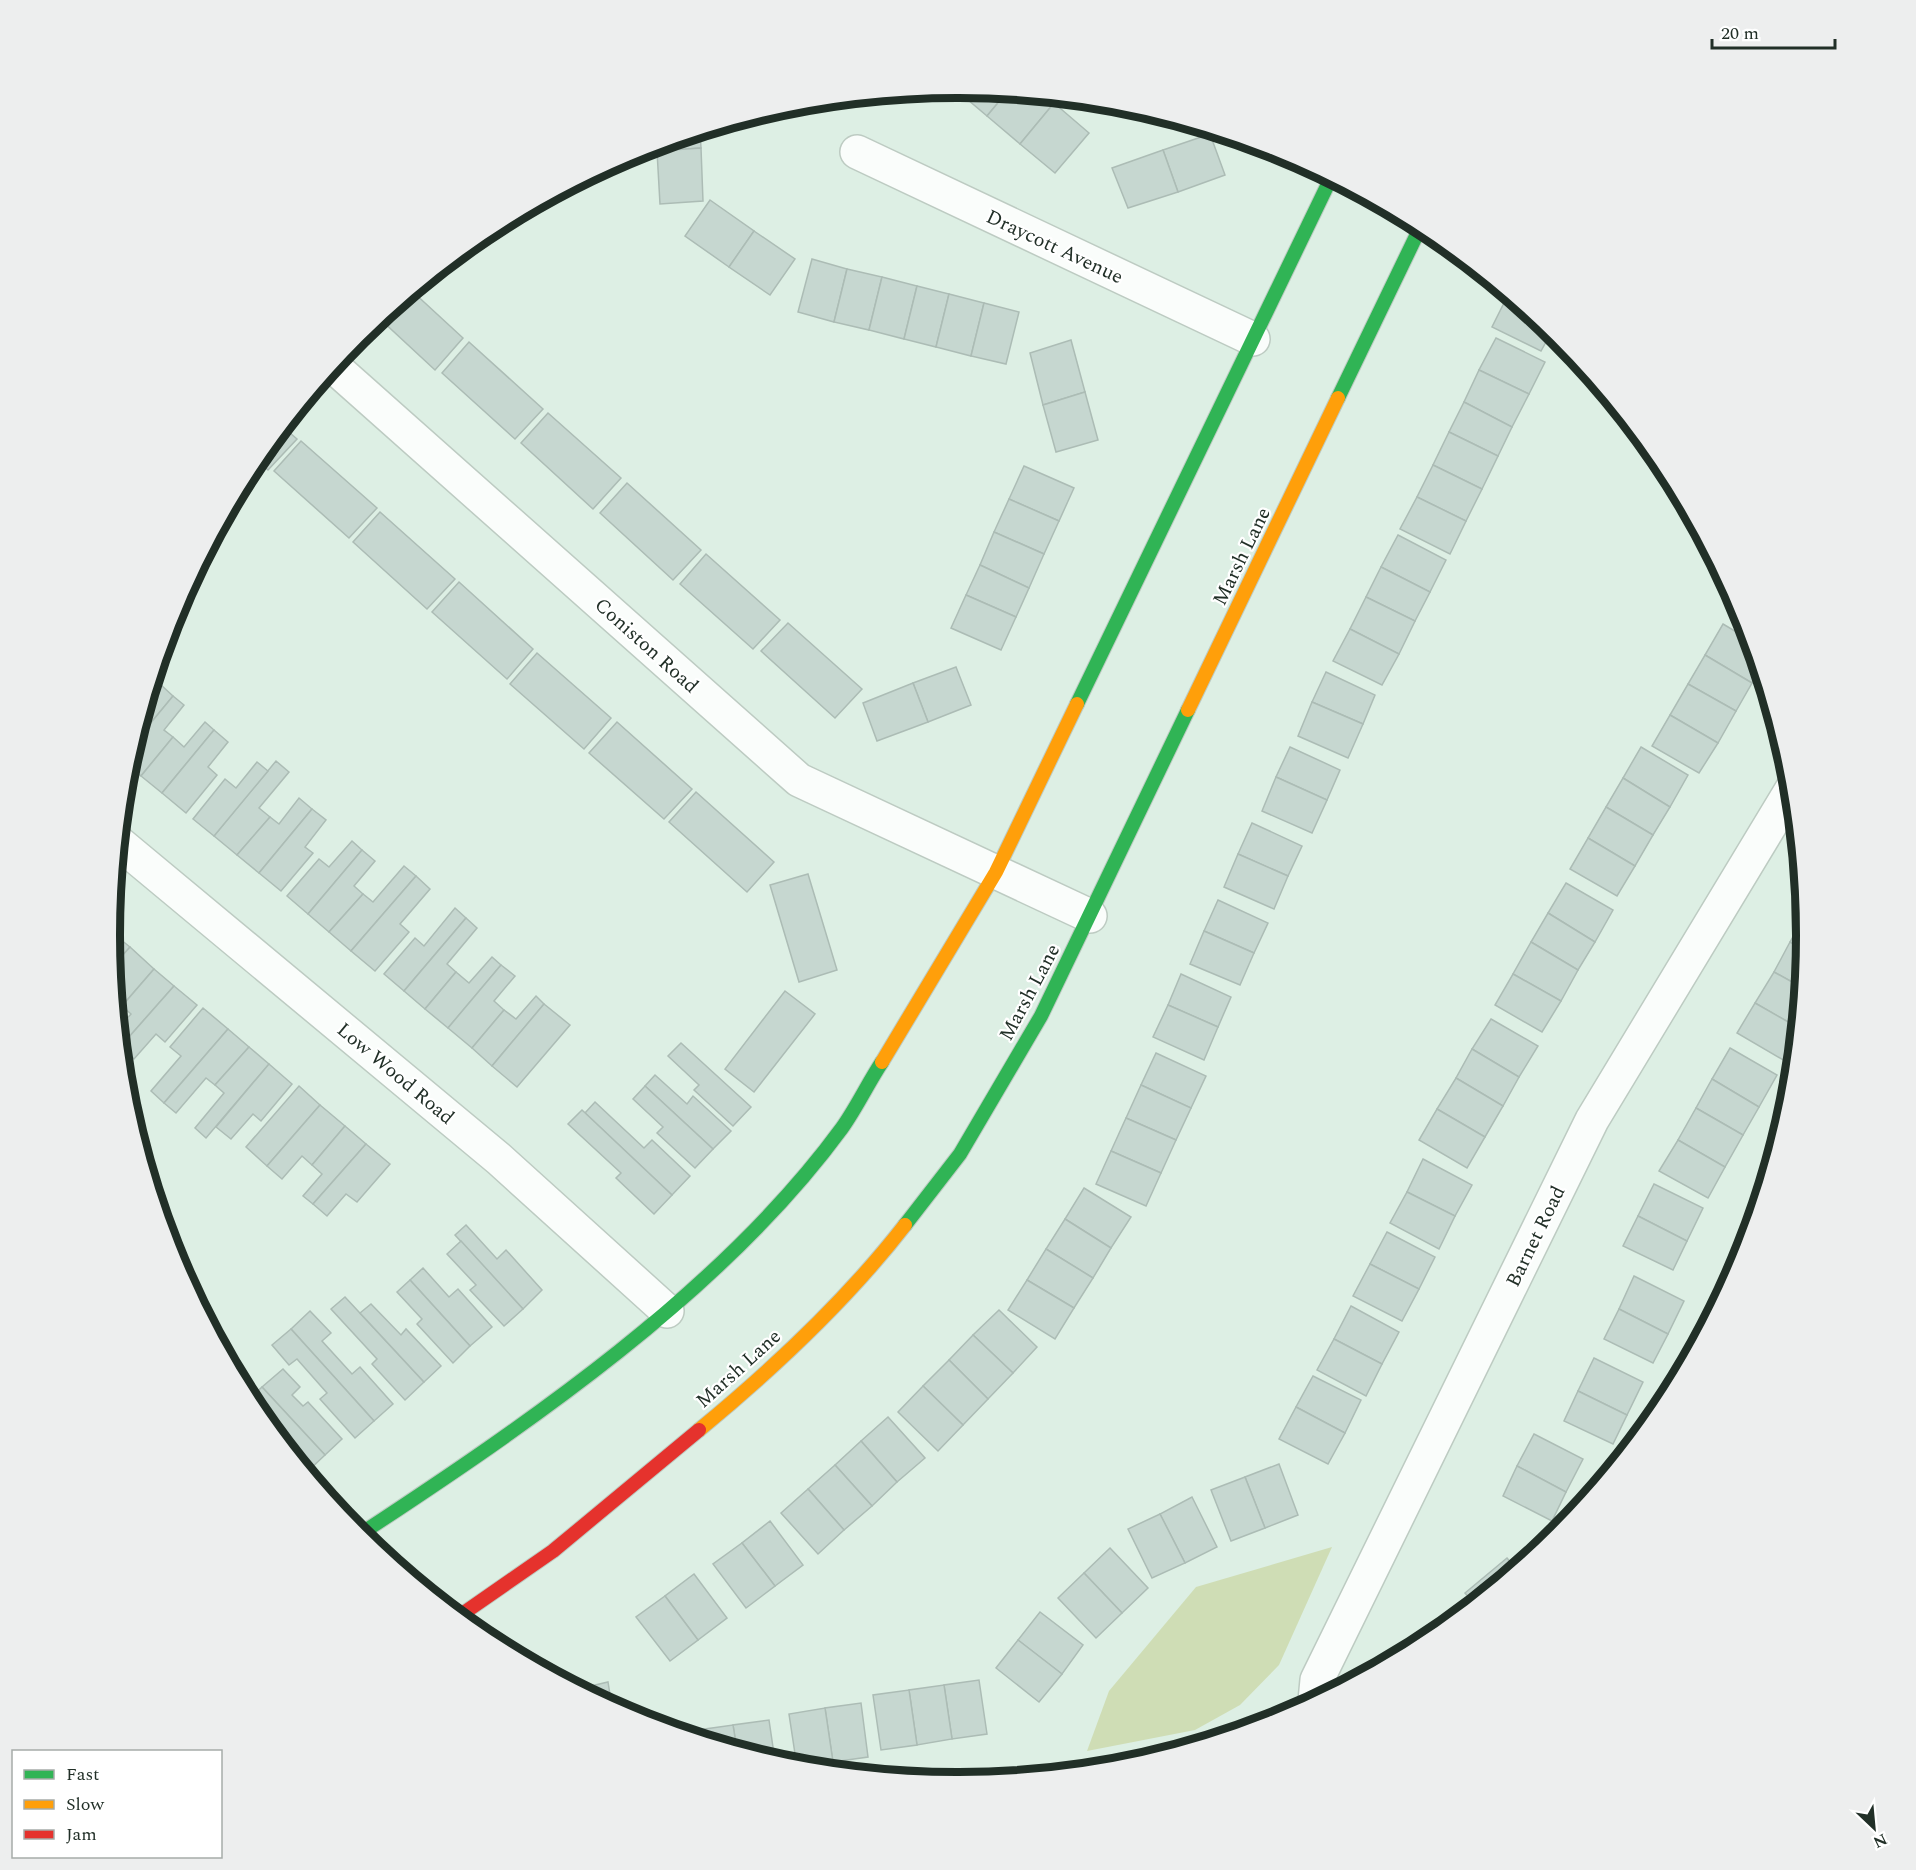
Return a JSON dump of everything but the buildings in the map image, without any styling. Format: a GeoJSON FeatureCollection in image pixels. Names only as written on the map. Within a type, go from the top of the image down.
{"type":"FeatureCollection","features":[{"type":"Feature","properties":{"kind":"main road"},"geometry":{"type":"LineString","coordinates":[[368,1529],[455,1472],[626,1345],[667,1311],[766,1217],[842,1127],[996,872],[1328,184]]}},
{"type":"Feature","properties":{"kind":"main road","name":"Marsh Lane"},"geometry":{"type":"LineString","coordinates":[[466,1612],[552,1551],[768,1373],[887,1248],[960,1154],[1041,1017],[1417,235]]}},
{"type":"Feature","properties":{"kind":"street","name":"Draycott Avenue"},"geometry":{"type":"LineString","coordinates":[[857,152],[1253,339]]}},
{"type":"Feature","properties":{"kind":"street","name":"Coniston Road"},"geometry":{"type":"LineString","coordinates":[[339,371],[799,780],[1090,916]]}},
{"type":"Feature","properties":{"kind":"street","name":"Barnet Road"},"geometry":{"type":"LineString","coordinates":[[1316,1692],[1317,1680],[1592,1120],[1784,802]]}},
{"type":"Feature","properties":{"kind":"street","name":"Low Wood Road"},"geometry":{"type":"LineString","coordinates":[[126,848],[500,1159],[667,1311]]}},
{"type":"Feature","properties":{"kind":"green space"},"geometry":{"type":"Polygon","coordinates":[[[1332,1547],[1279,1665],[1240,1705],[1195,1730],[1087,1751],[1109,1691],[1196,1587],[1332,1547]]]}},
{"type":"Feature","properties":{"kind":"traffic: fast"},"geometry":{"type":"LineString","coordinates":[[1077,704],[1328,184]]}},
{"type":"Feature","properties":{"kind":"traffic: fast"},"geometry":{"type":"LineString","coordinates":[[1338,398],[1417,235]]}},
{"type":"Feature","properties":{"kind":"traffic: fast"},"geometry":{"type":"LineString","coordinates":[[905,1225],[960,1154],[1041,1016],[1188,710]]}},
{"type":"Feature","properties":{"kind":"traffic: fast"},"geometry":{"type":"LineString","coordinates":[[368,1529],[489,1448],[554,1401],[681,1300],[740,1245],[794,1188],[842,1128],[882,1062]]}},
{"type":"Feature","properties":{"kind":"traffic: slow"},"geometry":{"type":"LineString","coordinates":[[1188,710],[1338,398]]}},
{"type":"Feature","properties":{"kind":"traffic: slow"},"geometry":{"type":"LineString","coordinates":[[882,1062],[996,872],[1077,704]]}},
{"type":"Feature","properties":{"kind":"traffic: slow"},"geometry":{"type":"LineString","coordinates":[[699,1430],[808,1333],[858,1281],[905,1225]]}},
{"type":"Feature","properties":{"kind":"traffic: jam"},"geometry":{"type":"LineString","coordinates":[[466,1612],[553,1551],[699,1430]]}}]}
